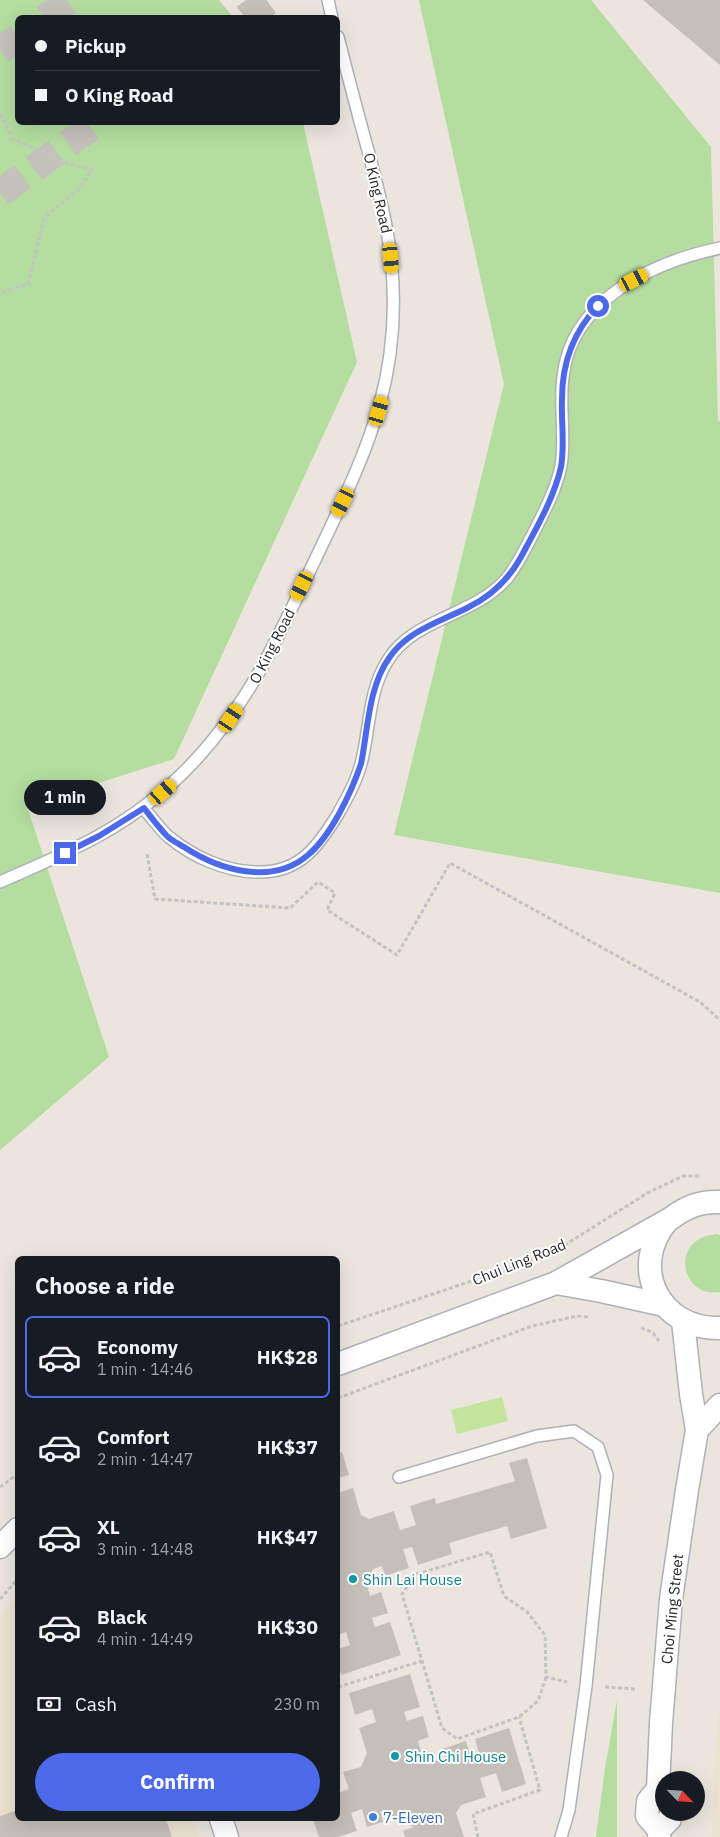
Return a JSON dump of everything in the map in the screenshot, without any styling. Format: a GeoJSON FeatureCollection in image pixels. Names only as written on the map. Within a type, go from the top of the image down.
{"type":"FeatureCollection","features":[{"type":"Feature","properties":{"kind":"street","name":"Chui Ling Road"},"geometry":{"type":"LineString","coordinates":[[340,1363],[556,1284],[670,1219],[681,1210],[694,1204],[708,1201],[720,1202]]}},
{"type":"Feature","properties":{"kind":"street","name":"Chui Ling Road"},"geometry":{"type":"LineString","coordinates":[[670,1219],[656,1238],[650,1261],[650,1273],[653,1284],[664,1305],[683,1322],[701,1328],[720,1328]]}},
{"type":"Feature","properties":{"kind":"street","name":"Chui Ling Road"},"geometry":{"type":"LineString","coordinates":[[556,1284],[601,1291],[664,1305]]}},
{"type":"Feature","properties":{"kind":"street","name":"Choi Ming Street"},"geometry":{"type":"LineString","coordinates":[[661,1771],[661,1723],[671,1599],[686,1490],[697,1430],[683,1322]]}},
{"type":"Feature","properties":{"kind":"street"},"geometry":{"type":"LineString","coordinates":[[697,1430],[720,1405]]}},
{"type":"Feature","properties":{"kind":"street"},"geometry":{"type":"LineString","coordinates":[[0,1547],[15,1532]]}},
{"type":"Feature","properties":{"kind":"street","name":"Choi Ming Street"},"geometry":{"type":"LineString","coordinates":[[655,1796],[648,1801],[647,1816],[655,1821]]}},
{"type":"Feature","properties":{"kind":"street"},"geometry":{"type":"LineString","coordinates":[[222,1821],[227,1837]]}},
{"type":"Feature","properties":{"kind":"lane"},"geometry":{"type":"LineString","coordinates":[[328,0],[331,15]]}},
{"type":"Feature","properties":{"kind":"lane","name":"O King Road"},"geometry":{"type":"LineString","coordinates":[[0,882],[78,847],[144,808],[180,777],[215,740],[246,695],[278,637],[366,450],[388,377],[393,334],[394,286],[381,202],[340,45]]}},
{"type":"Feature","properties":{"kind":"lane"},"geometry":{"type":"LineString","coordinates":[[144,808],[168,837],[198,856],[245,872],[272,871],[296,863],[314,849],[327,833],[346,801],[357,775],[361,764],[375,688],[389,658],[412,635],[468,608],[491,593],[508,577],[520,559],[548,504],[558,478],[562,454],[564,366],[568,353],[585,322],[610,296],[634,280],[676,261],[720,248]]}},
{"type":"Feature","properties":{"kind":"lane"},"geometry":{"type":"LineString","coordinates":[[399,1478],[537,1436],[574,1431],[598,1447],[607,1475],[586,1686],[569,1810],[560,1837]]}},
{"type":"Feature","properties":{"kind":"path"},"geometry":{"type":"LineString","coordinates":[[0,114],[13,140],[75,166],[92,169],[80,188],[44,218],[28,284],[0,293]]}},
{"type":"Feature","properties":{"kind":"path"},"geometry":{"type":"LineString","coordinates":[[148,854],[155,899],[290,908],[318,882],[335,893],[327,910],[397,956],[450,863],[700,1002],[720,1020]]}},
{"type":"Feature","properties":{"kind":"path","name":"Chui Ling Road"},"geometry":{"type":"LineString","coordinates":[[340,1325],[510,1268],[557,1250],[649,1192],[683,1176],[700,1176]]}},
{"type":"Feature","properties":{"kind":"path"},"geometry":{"type":"LineString","coordinates":[[340,1397],[532,1326],[577,1316],[596,1317]]}},
{"type":"Feature","properties":{"kind":"path"},"geometry":{"type":"LineString","coordinates":[[633,1325],[652,1332],[661,1343]]}},
{"type":"Feature","properties":{"kind":"path"},"geometry":{"type":"LineString","coordinates":[[0,1487],[15,1476]]}},
{"type":"Feature","properties":{"kind":"path"},"geometry":{"type":"LineString","coordinates":[[490,1552],[504,1596],[527,1612],[545,1636],[546,1677],[538,1701],[519,1718],[457,1739],[442,1728],[422,1661],[402,1594],[417,1574],[490,1552]]}},
{"type":"Feature","properties":{"kind":"path"},"geometry":{"type":"LineString","coordinates":[[0,1599],[15,1583]]}},
{"type":"Feature","properties":{"kind":"path"},"geometry":{"type":"LineString","coordinates":[[340,1686],[422,1661]]}},
{"type":"Feature","properties":{"kind":"path"},"geometry":{"type":"LineString","coordinates":[[546,1677],[586,1686],[635,1689]]}},
{"type":"Feature","properties":{"kind":"path"},"geometry":{"type":"LineString","coordinates":[[478,1837],[473,1814],[540,1790],[519,1718]]}},
{"type":"Feature","properties":{"kind":"shaded area"},"geometry":{"type":"Polygon","coordinates":[[[15,1599],[15,1821],[193,1821],[198,1837],[0,1837],[0,1618],[15,1599]]]}},
{"type":"Feature","properties":{"kind":"shaded area"},"geometry":{"type":"Polygon","coordinates":[[[720,1707],[720,1837],[712,1837],[715,1754],[720,1707]]]}},
{"type":"Feature","properties":{"kind":"green space"},"geometry":{"type":"Polygon","coordinates":[[[0,0],[219,0],[231,15],[15,15],[15,125],[303,125],[357,362],[174,759],[27,806],[109,1057],[0,1150],[0,0]]]}},
{"type":"Feature","properties":{"kind":"green space"},"geometry":{"type":"Polygon","coordinates":[[[419,0],[591,0],[711,147],[718,420],[720,422],[720,893],[394,835],[504,384],[419,0]]]}},
{"type":"Feature","properties":{"kind":"green space"},"geometry":{"type":"Polygon","coordinates":[[[720,1235],[720,1292],[707,1292],[696,1286],[689,1278],[686,1256],[691,1246],[701,1238],[720,1235]]]}},
{"type":"Feature","properties":{"kind":"green space"},"geometry":{"type":"Polygon","coordinates":[[[502,1397],[508,1421],[457,1434],[451,1410],[502,1397]]]}},
{"type":"Feature","properties":{"kind":"green space"},"geometry":{"type":"Polygon","coordinates":[[[617,1700],[617,1837],[596,1837],[605,1768],[617,1700]]]}},
{"type":"Feature","properties":{"kind":"building"},"geometry":{"type":"Polygon","coordinates":[[[643,0],[720,0],[720,65],[643,0]]]}},
{"type":"Feature","properties":{"kind":"building"},"geometry":{"type":"Polygon","coordinates":[[[340,1452],[342,1452],[349,1475],[340,1477],[340,1452]]]}},
{"type":"Feature","properties":{"kind":"building","name":"Shin Lai House"},"geometry":{"type":"Polygon","coordinates":[[[527,1458],[547,1528],[511,1539],[507,1526],[449,1543],[452,1554],[418,1565],[412,1547],[403,1549],[409,1568],[385,1576],[382,1566],[373,1569],[366,1582],[370,1596],[381,1592],[388,1613],[372,1618],[375,1627],[390,1622],[401,1655],[341,1675],[340,1648],[350,1645],[346,1632],[340,1634],[340,1492],[353,1488],[361,1515],[369,1519],[394,1511],[400,1530],[416,1525],[410,1506],[435,1498],[436,1504],[515,1481],[509,1463],[527,1458]]]}},
{"type":"Feature","properties":{"kind":"building","name":"Shin Chi House"},"geometry":{"type":"Polygon","coordinates":[[[410,1674],[420,1707],[404,1712],[407,1721],[423,1716],[429,1737],[418,1741],[422,1755],[436,1761],[445,1759],[442,1749],[466,1741],[471,1760],[480,1757],[475,1739],[509,1728],[526,1784],[502,1792],[496,1773],[480,1778],[486,1797],[461,1805],[456,1813],[464,1837],[405,1837],[403,1831],[414,1827],[380,1811],[383,1822],[367,1827],[362,1809],[351,1813],[357,1831],[338,1837],[319,1837],[314,1821],[340,1821],[340,1792],[349,1789],[343,1772],[361,1767],[367,1753],[359,1728],[376,1722],[372,1709],[355,1715],[349,1693],[410,1674]]]}},
{"type":"Feature","properties":{"kind":"building"},"geometry":{"type":"Polygon","coordinates":[[[15,1811],[15,1821],[167,1821],[172,1837],[0,1837],[0,1816],[15,1811]]]}},
{"type":"Feature","properties":{"kind":"tunnel"},"geometry":{"type":"LineString","coordinates":[[49,15],[70,0]]}},
{"type":"Feature","properties":{"kind":"tunnel"},"geometry":{"type":"LineString","coordinates":[[249,15],[270,0]]}},
{"type":"Feature","properties":{"kind":"tunnel"},"geometry":{"type":"LineString","coordinates":[[0,50],[15,40]]}},
{"type":"Feature","properties":{"kind":"tunnel"},"geometry":{"type":"LineString","coordinates":[[0,193],[94,125]]}},
{"type":"Feature","properties":{"kind":"place","name":"Shin Lai House"},"geometry":{"type":"Point","coordinates":[353,1579]}},
{"type":"Feature","properties":{"kind":"place","name":"Shin Chi House"},"geometry":{"type":"Point","coordinates":[395,1756]}},
{"type":"Feature","properties":{"kind":"place","name":"7-Eleven"},"geometry":{"type":"Point","coordinates":[373,1817]}},
{"type":"Feature","properties":{"kind":"route"},"geometry":{"type":"LineString","coordinates":[[65,853],[99,836],[144,808],[168,837],[198,856],[219,865],[245,872],[272,871],[286,868],[307,856],[314,849],[327,833],[352,788],[361,764],[375,688],[389,658],[412,635],[480,602],[508,577],[520,559],[548,504],[561,467],[563,377],[568,353],[585,322],[598,306]]}}]}
